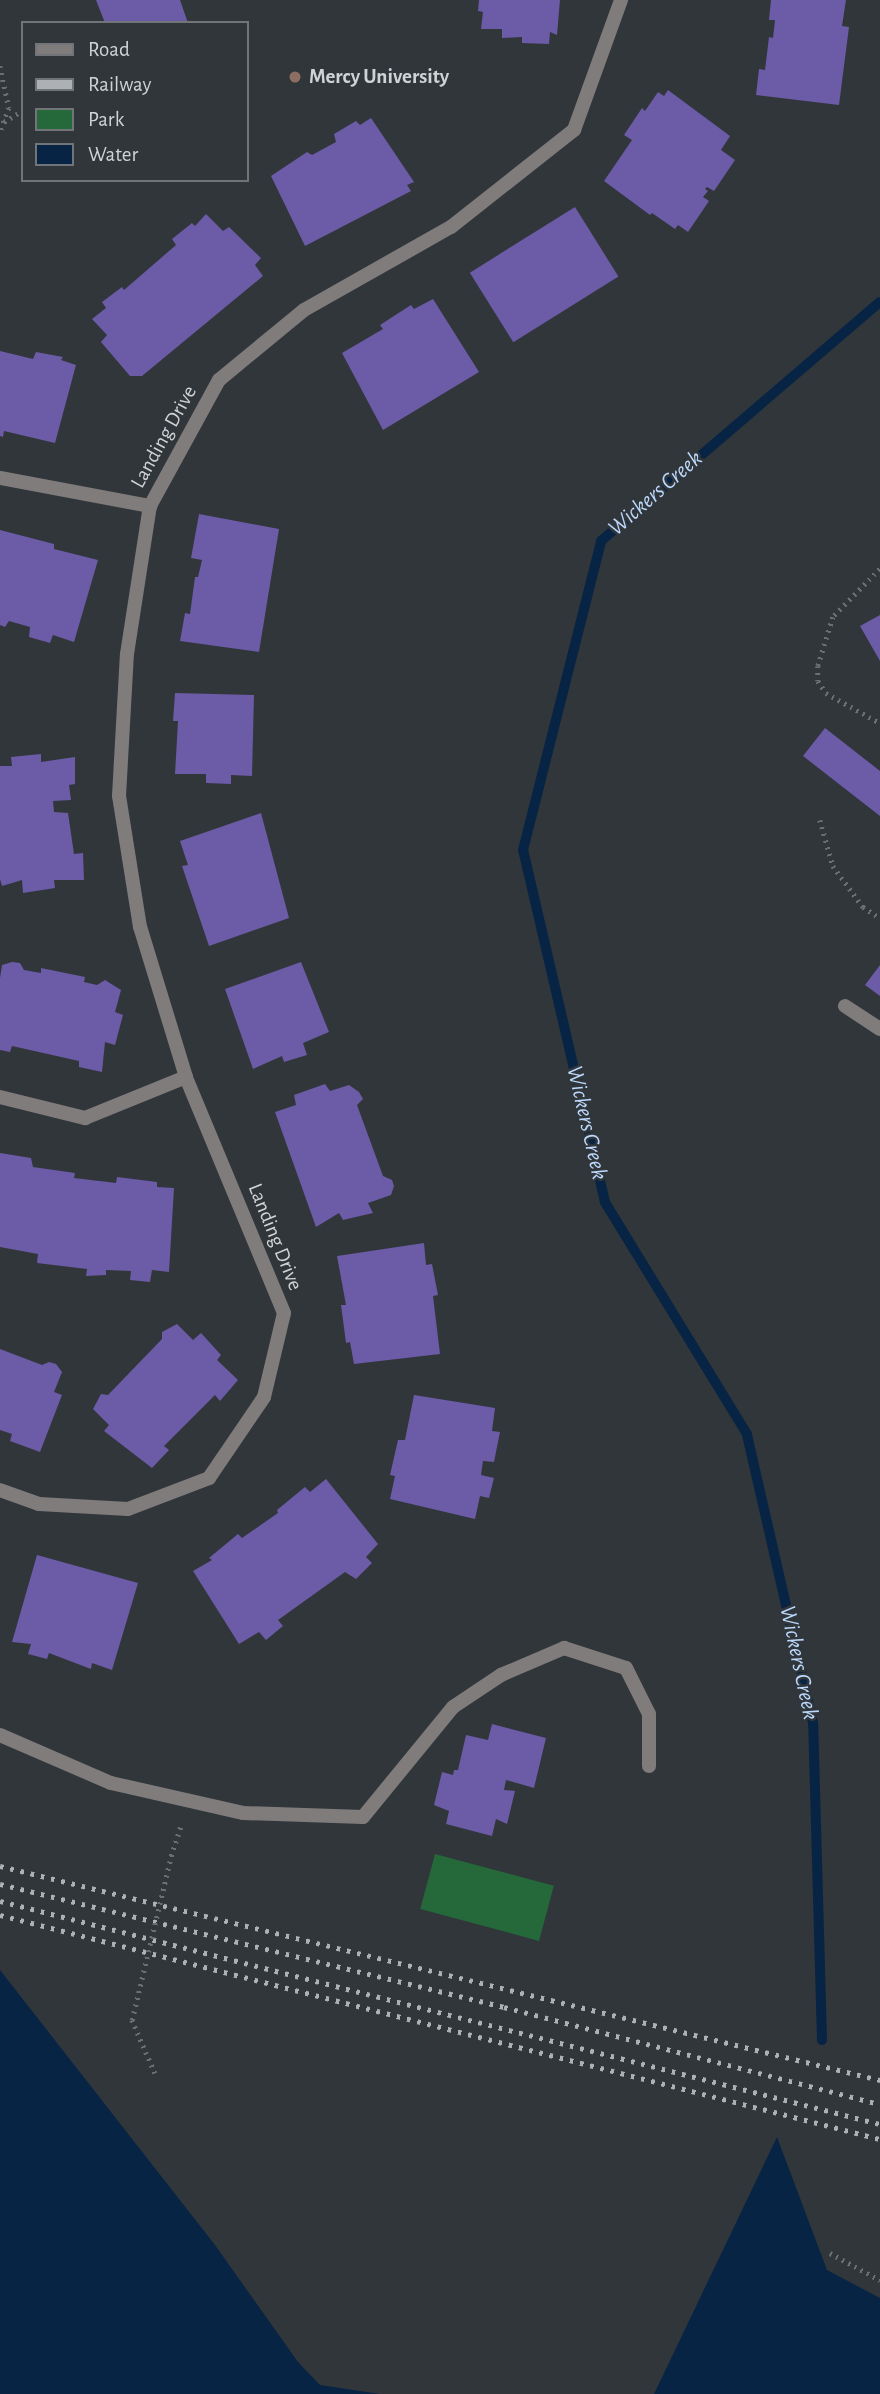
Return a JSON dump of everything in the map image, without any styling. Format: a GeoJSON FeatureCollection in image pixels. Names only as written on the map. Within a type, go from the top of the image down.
{"type":"FeatureCollection","features":[{"type":"Feature","properties":{"kind":"street","name":"Landing Drive"},"geometry":{"type":"LineString","coordinates":[[0,1490],[39,1504],[128,1509],[209,1478],[264,1397],[284,1313],[186,1077],[140,927],[119,796],[127,654],[150,506],[219,380],[304,310],[451,227],[574,130],[621,0]]}},
{"type":"Feature","properties":{"kind":"street"},"geometry":{"type":"LineString","coordinates":[[0,478],[150,506]]}},
{"type":"Feature","properties":{"kind":"street"},"geometry":{"type":"LineString","coordinates":[[845,1006],[880,1029]]}},
{"type":"Feature","properties":{"kind":"street"},"geometry":{"type":"LineString","coordinates":[[0,1097],[85,1118],[186,1077]]}},
{"type":"Feature","properties":{"kind":"street"},"geometry":{"type":"LineString","coordinates":[[0,1735],[111,1783],[203,1804],[243,1813],[363,1817],[453,1707],[501,1675],[564,1648],[626,1668],[649,1714],[649,1766]]}},
{"type":"Feature","properties":{"kind":"path"},"geometry":{"type":"LineString","coordinates":[[0,65],[9,108],[0,133]]}},
{"type":"Feature","properties":{"kind":"path"},"geometry":{"type":"LineString","coordinates":[[4,122],[21,111]]}},
{"type":"Feature","properties":{"kind":"path"},"geometry":{"type":"LineString","coordinates":[[880,569],[833,617],[818,666],[818,681],[825,692],[880,723]]}},
{"type":"Feature","properties":{"kind":"path"},"geometry":{"type":"LineString","coordinates":[[820,820],[833,866],[863,907],[880,918]]}},
{"type":"Feature","properties":{"kind":"path"},"geometry":{"type":"LineString","coordinates":[[155,2073],[132,2020],[171,1856],[181,1826]]}},
{"type":"Feature","properties":{"kind":"path"},"geometry":{"type":"LineString","coordinates":[[830,2253],[880,2280]]}},
{"type":"Feature","properties":{"kind":"green space"},"geometry":{"type":"Polygon","coordinates":[[[435,1854],[554,1886],[539,1941],[420,1909],[435,1854]]]}},
{"type":"Feature","properties":{"kind":"water"},"geometry":{"type":"Polygon","coordinates":[[[0,1970],[215,2245],[298,2362],[320,2385],[380,2394],[0,2394],[0,1970]]]}},
{"type":"Feature","properties":{"kind":"water"},"geometry":{"type":"Polygon","coordinates":[[[777,2137],[827,2270],[880,2298],[880,2394],[654,2394],[777,2137]]]}},
{"type":"Feature","properties":{"kind":"building"},"geometry":{"type":"Polygon","coordinates":[[[96,0],[180,0],[187,21],[104,21],[96,0]]]}},
{"type":"Feature","properties":{"kind":"building"},"geometry":{"type":"Polygon","coordinates":[[[479,0],[560,0],[557,35],[550,32],[549,44],[522,43],[522,37],[502,38],[502,29],[481,29],[483,12],[478,11],[479,0]]]}},
{"type":"Feature","properties":{"kind":"building"},"geometry":{"type":"Polygon","coordinates":[[[771,0],[846,0],[842,26],[849,27],[839,105],[756,95],[759,69],[765,70],[769,37],[773,38],[775,20],[769,20],[771,0]]]}},
{"type":"Feature","properties":{"kind":"building"},"geometry":{"type":"Polygon","coordinates":[[[668,90],[730,136],[721,150],[735,160],[714,191],[707,187],[705,189],[708,191],[703,197],[709,201],[688,232],[678,225],[675,229],[652,213],[650,215],[604,181],[632,140],[624,135],[642,108],[645,111],[658,92],[664,96],[668,90]]]}},
{"type":"Feature","properties":{"kind":"building"},"geometry":{"type":"Polygon","coordinates":[[[371,118],[414,182],[407,185],[411,191],[305,246],[271,176],[307,152],[312,155],[336,142],[334,134],[356,121],[360,125],[371,118]]]}},
{"type":"Feature","properties":{"kind":"building"},"geometry":{"type":"Polygon","coordinates":[[[575,207],[618,277],[513,342],[470,273],[575,207]]]}},
{"type":"Feature","properties":{"kind":"building"},"geometry":{"type":"Polygon","coordinates":[[[206,214],[223,231],[229,227],[261,258],[255,265],[263,276],[142,376],[130,376],[101,342],[107,335],[92,319],[106,308],[102,302],[122,287],[124,290],[176,245],[172,239],[192,223],[195,226],[206,214]]]}},
{"type":"Feature","properties":{"kind":"building"},"geometry":{"type":"Polygon","coordinates":[[[433,299],[479,372],[383,430],[342,353],[383,329],[380,325],[411,305],[414,309],[433,299]]]}},
{"type":"Feature","properties":{"kind":"building"},"geometry":{"type":"Polygon","coordinates":[[[0,351],[33,359],[36,352],[63,357],[61,360],[76,365],[55,443],[4,431],[3,437],[0,436],[0,351]]]}},
{"type":"Feature","properties":{"kind":"building"},"geometry":{"type":"Polygon","coordinates":[[[199,514],[279,529],[259,652],[180,641],[185,613],[190,614],[195,577],[198,577],[202,560],[191,558],[199,514]]]}},
{"type":"Feature","properties":{"kind":"building"},"geometry":{"type":"Polygon","coordinates":[[[0,530],[54,544],[54,549],[98,560],[74,642],[53,635],[50,643],[29,637],[30,627],[9,621],[5,627],[0,625],[0,530]]]}},
{"type":"Feature","properties":{"kind":"building"},"geometry":{"type":"Polygon","coordinates":[[[880,615],[880,661],[860,626],[880,615]]]}},
{"type":"Feature","properties":{"kind":"building"},"geometry":{"type":"Polygon","coordinates":[[[175,693],[254,695],[252,776],[231,775],[231,784],[206,783],[206,774],[175,774],[178,721],[173,721],[175,693]]]}},
{"type":"Feature","properties":{"kind":"building"},"geometry":{"type":"Polygon","coordinates":[[[825,728],[880,771],[880,816],[803,756],[825,728]]]}},
{"type":"Feature","properties":{"kind":"building"},"geometry":{"type":"Polygon","coordinates":[[[41,754],[41,762],[75,757],[75,784],[69,785],[71,800],[53,801],[54,812],[68,813],[74,854],[83,853],[84,880],[54,880],[55,888],[23,893],[22,880],[2,886],[0,879],[0,766],[12,766],[11,757],[41,754]]]}},
{"type":"Feature","properties":{"kind":"building"},"geometry":{"type":"Polygon","coordinates":[[[261,813],[289,918],[209,946],[182,866],[188,865],[180,841],[261,813]]]}},
{"type":"Feature","properties":{"kind":"building"},"geometry":{"type":"Polygon","coordinates":[[[301,962],[329,1032],[303,1043],[307,1055],[284,1062],[282,1056],[253,1069],[225,989],[301,962]]]}},
{"type":"Feature","properties":{"kind":"building"},"geometry":{"type":"Polygon","coordinates":[[[20,963],[24,970],[41,973],[41,968],[85,977],[84,982],[97,985],[105,980],[121,990],[115,1012],[123,1015],[115,1045],[105,1042],[102,1072],[79,1067],[79,1061],[12,1046],[10,1052],[0,1050],[0,978],[2,965],[20,963]]]}},
{"type":"Feature","properties":{"kind":"building"},"geometry":{"type":"Polygon","coordinates":[[[880,965],[880,996],[865,985],[880,965]]]}},
{"type":"Feature","properties":{"kind":"building"},"geometry":{"type":"Polygon","coordinates":[[[325,1084],[330,1091],[349,1085],[359,1092],[363,1099],[357,1105],[383,1176],[392,1180],[394,1186],[391,1195],[368,1203],[373,1213],[343,1220],[339,1213],[316,1227],[275,1112],[296,1105],[294,1095],[325,1084]]]}},
{"type":"Feature","properties":{"kind":"building"},"geometry":{"type":"Polygon","coordinates":[[[0,1153],[31,1158],[33,1167],[75,1173],[74,1178],[116,1183],[117,1177],[157,1182],[157,1187],[174,1188],[169,1272],[152,1270],[150,1282],[130,1280],[131,1271],[106,1270],[106,1275],[86,1276],[87,1269],[37,1263],[38,1254],[0,1247],[0,1153]]]}},
{"type":"Feature","properties":{"kind":"building"},"geometry":{"type":"Polygon","coordinates":[[[424,1243],[426,1265],[432,1264],[438,1295],[433,1296],[440,1354],[354,1364],[350,1342],[346,1343],[341,1305],[346,1305],[337,1256],[424,1243]]]}},
{"type":"Feature","properties":{"kind":"building"},"geometry":{"type":"Polygon","coordinates":[[[177,1324],[193,1340],[201,1333],[221,1355],[217,1360],[238,1380],[220,1401],[215,1395],[164,1446],[169,1450],[152,1468],[104,1431],[109,1425],[93,1409],[101,1394],[108,1395],[162,1339],[162,1332],[177,1324]]]}},
{"type":"Feature","properties":{"kind":"building"},"geometry":{"type":"Polygon","coordinates":[[[0,1349],[42,1365],[49,1362],[56,1364],[62,1372],[54,1392],[62,1395],[40,1452],[10,1441],[12,1434],[0,1430],[0,1349]]]}},
{"type":"Feature","properties":{"kind":"building"},"geometry":{"type":"Polygon","coordinates":[[[414,1395],[495,1408],[492,1431],[500,1432],[494,1462],[483,1461],[481,1475],[494,1478],[489,1498],[480,1496],[475,1519],[390,1499],[395,1476],[390,1475],[398,1440],[405,1440],[414,1395]]]}},
{"type":"Feature","properties":{"kind":"building"},"geometry":{"type":"Polygon","coordinates":[[[326,1479],[378,1544],[366,1557],[372,1563],[356,1579],[345,1572],[278,1620],[283,1626],[266,1640],[259,1632],[239,1644],[193,1571],[212,1560],[209,1558],[238,1534],[242,1538],[278,1513],[277,1510],[305,1487],[310,1492],[326,1479]]]}},
{"type":"Feature","properties":{"kind":"building"},"geometry":{"type":"Polygon","coordinates":[[[37,1555],[138,1583],[112,1670],[92,1663],[91,1669],[49,1653],[47,1659],[28,1654],[31,1644],[12,1642],[37,1555]]]}},
{"type":"Feature","properties":{"kind":"building"},"geometry":{"type":"Polygon","coordinates":[[[492,1724],[546,1738],[534,1788],[506,1780],[504,1790],[515,1791],[507,1824],[496,1819],[492,1836],[446,1824],[449,1811],[434,1805],[442,1772],[453,1775],[454,1770],[458,1770],[466,1735],[488,1740],[492,1724]]]}},
{"type":"Feature","properties":{"kind":"waterway","name":"Wickers Creek"},"geometry":{"type":"LineString","coordinates":[[822,2040],[813,1723],[747,1434],[605,1202],[523,850],[601,541],[880,302]]}},
{"type":"Feature","properties":{"kind":"railway"},"geometry":{"type":"LineString","coordinates":[[0,1866],[880,2080]]}},
{"type":"Feature","properties":{"kind":"railway"},"geometry":{"type":"LineString","coordinates":[[0,1884],[504,2007],[880,2104]]}},
{"type":"Feature","properties":{"kind":"railway"},"geometry":{"type":"LineString","coordinates":[[0,1901],[880,2124]]}},
{"type":"Feature","properties":{"kind":"railway"},"geometry":{"type":"LineString","coordinates":[[0,1915],[880,2139]]}},
{"type":"Feature","properties":{"kind":"place","name":"Mercy University"},"geometry":{"type":"Point","coordinates":[295,77]}}]}
